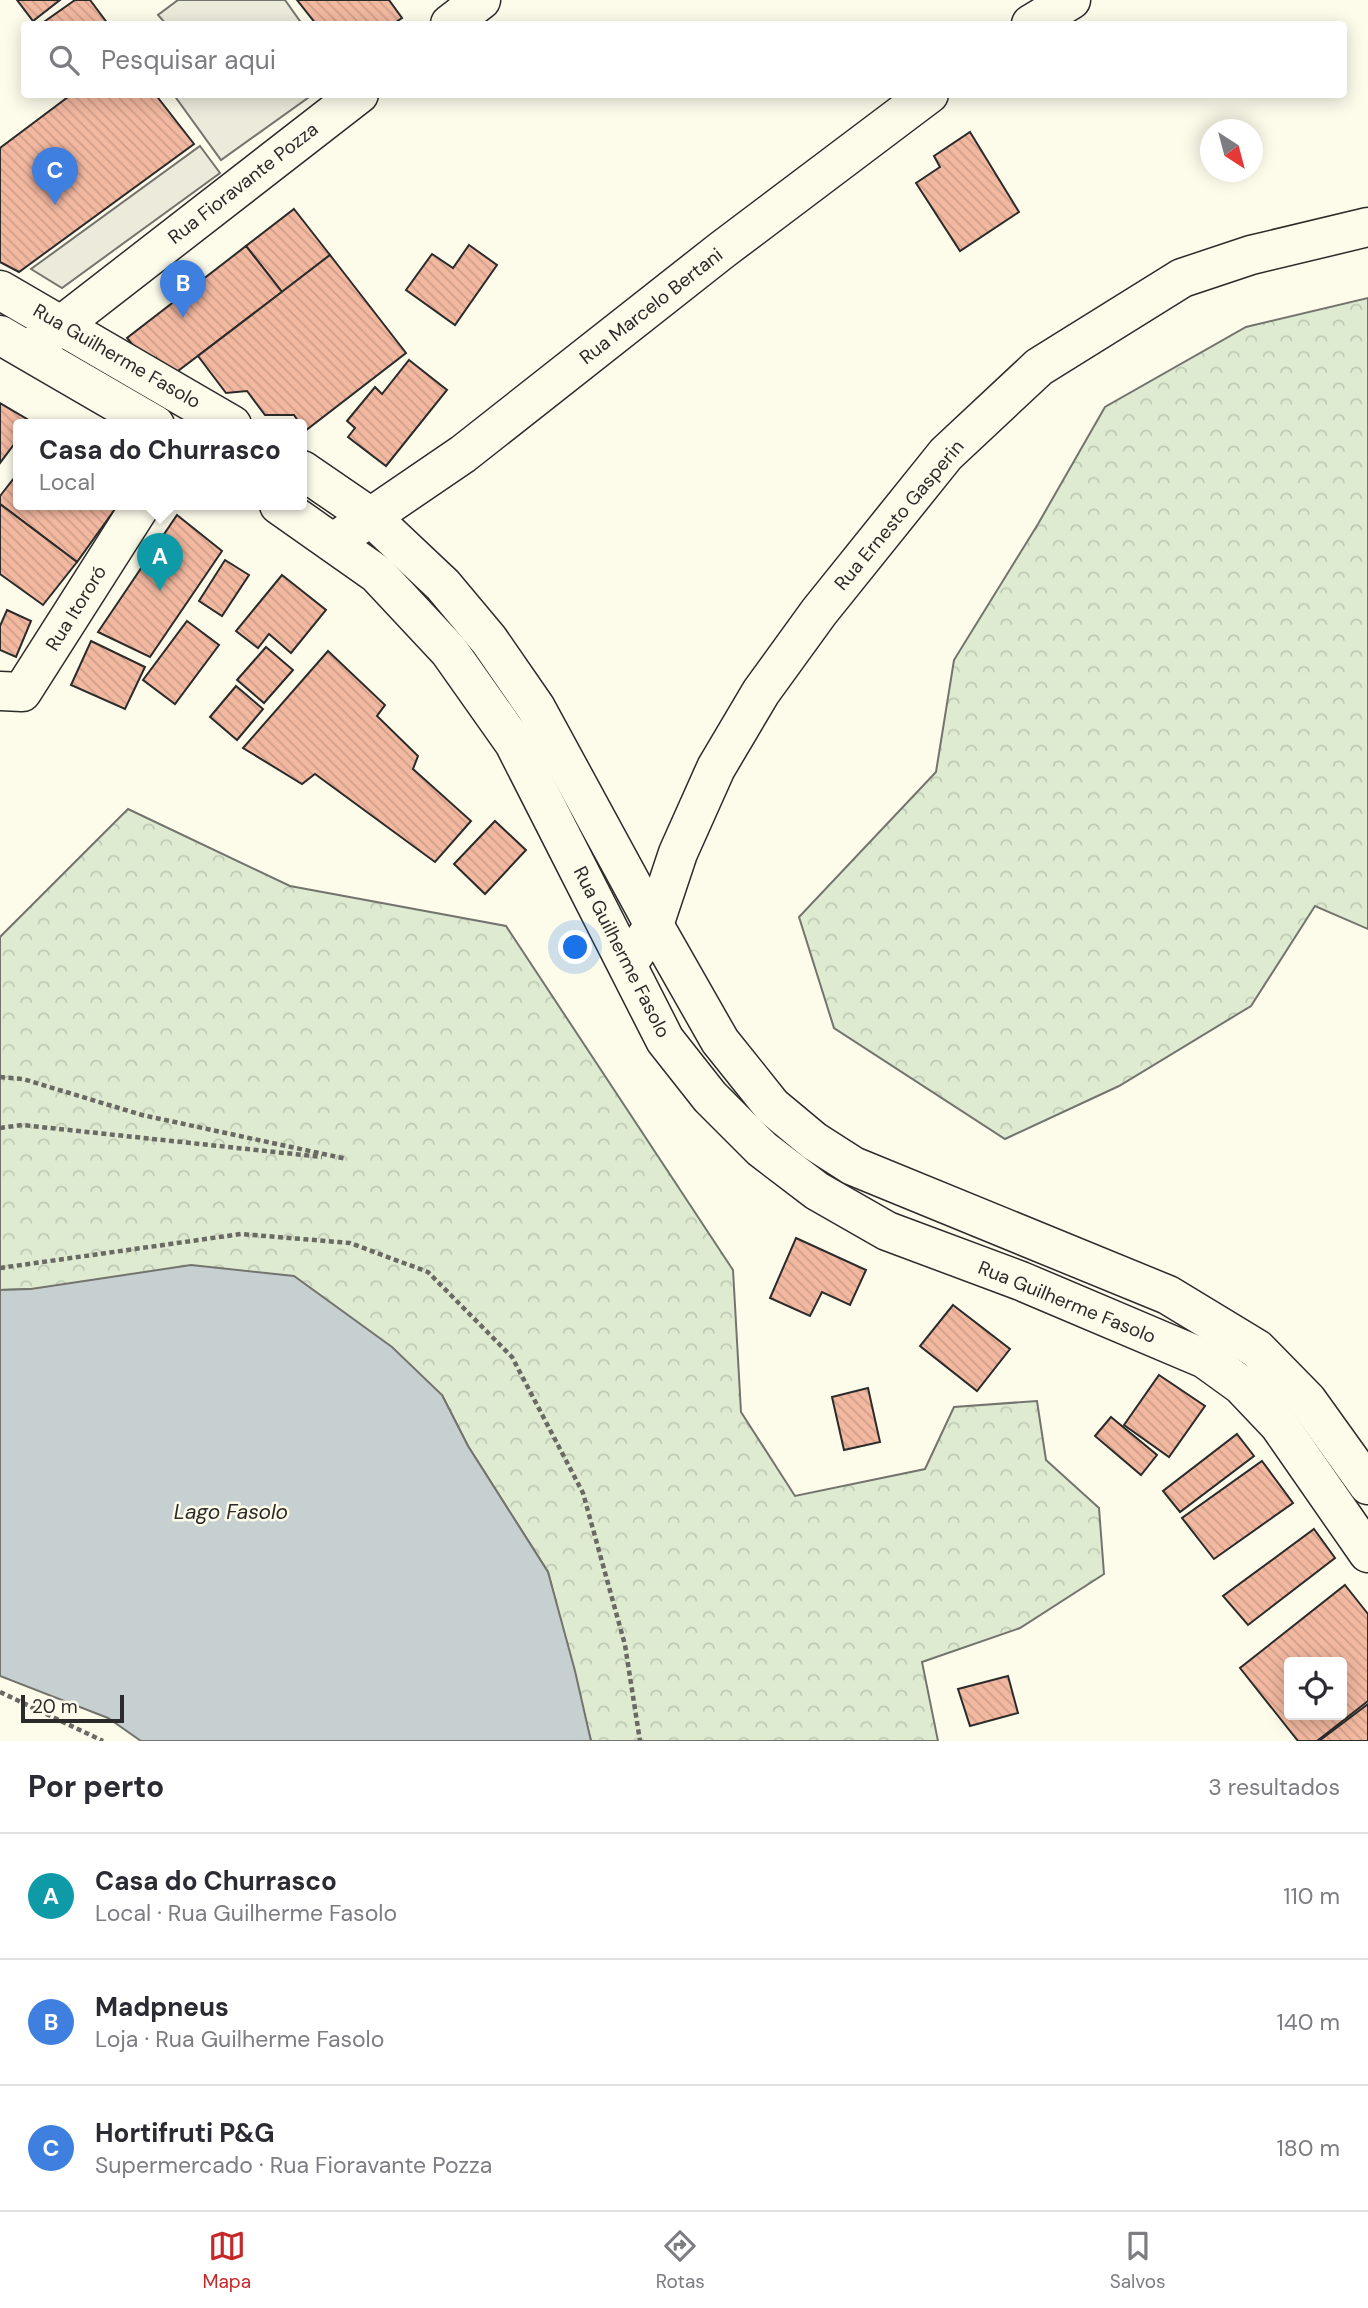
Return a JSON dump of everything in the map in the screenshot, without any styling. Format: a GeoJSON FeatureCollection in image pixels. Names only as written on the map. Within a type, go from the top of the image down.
{"type":"FeatureCollection","features":[{"type":"Feature","properties":{"kind":"main road"},"geometry":{"type":"LineString","coordinates":[[1036,21],[1071,0]]}},
{"type":"Feature","properties":{"kind":"main road","name":"Rua Fioravante Pozza"},"geometry":{"type":"LineString","coordinates":[[14,343],[61,323],[354,98]]}},
{"type":"Feature","properties":{"kind":"main road","name":"Rua Marcelo Bertani"},"geometry":{"type":"LineString","coordinates":[[334,542],[463,454],[722,250],[924,98]]}},
{"type":"Feature","properties":{"kind":"main road","name":"Rua Ernesto Gasperin"},"geometry":{"type":"LineString","coordinates":[[628,964],[654,925],[678,853],[716,768],[761,692],[819,612],[946,454],[1039,367],[1182,278],[1251,255],[1368,227]]}},
{"type":"Feature","properties":{"kind":"main road","name":"Rua Guilherme Fasolo"},"geometry":{"type":"LineString","coordinates":[[0,290],[61,323],[209,418]]}},
{"type":"Feature","properties":{"kind":"main road"},"geometry":{"type":"LineString","coordinates":[[14,343],[145,419]]}},
{"type":"Feature","properties":{"kind":"main road","name":"Rua Guilherme Fasolo"},"geometry":{"type":"LineString","coordinates":[[307,473],[372,517],[443,584],[489,640],[536,708],[720,1041],[772,1105],[814,1141],[853,1166],[1168,1295],[1256,1349],[1307,1400],[1368,1485]]}},
{"type":"Feature","properties":{"kind":"main road","name":"Rua Itororó"},"geometry":{"type":"LineString","coordinates":[[11,692],[138,510]]}},
{"type":"Feature","properties":{"kind":"main road","name":"Rua Guilherme Fasolo"},"geometry":{"type":"LineString","coordinates":[[286,510],[377,574],[449,650],[507,732],[665,1040],[710,1097],[762,1149],[817,1191],[887,1231],[1021,1281],[1205,1359],[1241,1385],[1279,1426],[1368,1553]]}},
{"type":"Feature","properties":{"kind":"path"},"geometry":{"type":"LineString","coordinates":[[0,1077],[23,1079],[142,1115],[347,1159],[22,1125],[0,1128]]}},
{"type":"Feature","properties":{"kind":"path"},"geometry":{"type":"LineString","coordinates":[[0,1268],[242,1234],[350,1243],[428,1272],[512,1357],[583,1493],[625,1645],[640,1741]]}},
{"type":"Feature","properties":{"kind":"path"},"geometry":{"type":"LineString","coordinates":[[0,1692],[103,1741]]}},
{"type":"Feature","properties":{"kind":"green space"},"geometry":{"type":"Polygon","coordinates":[[[1368,298],[1368,929],[1315,906],[1251,1006],[1119,1086],[1005,1139],[834,1028],[799,917],[936,772],[954,660],[1038,524],[1105,407],[1246,327],[1368,298]]]}},
{"type":"Feature","properties":{"kind":"green space"},"geometry":{"type":"Polygon","coordinates":[[[128,809],[290,886],[506,926],[733,1270],[741,1412],[795,1496],[925,1469],[954,1407],[1037,1401],[1046,1460],[1099,1508],[1104,1574],[1020,1628],[922,1662],[938,1741],[591,1741],[548,1572],[468,1446],[442,1395],[31,1289],[0,1290],[0,937],[128,809]]]}},
{"type":"Feature","properties":{"kind":"shaded area"},"geometry":{"type":"Polygon","coordinates":[[[178,0],[285,0],[300,21],[163,21],[158,15],[178,0]]]}},
{"type":"Feature","properties":{"kind":"shaded area"},"geometry":{"type":"Polygon","coordinates":[[[176,98],[308,98],[221,160],[176,98]]]}},
{"type":"Feature","properties":{"kind":"shaded area"},"geometry":{"type":"Polygon","coordinates":[[[200,146],[220,173],[62,288],[31,269],[200,146]]]}},
{"type":"Feature","properties":{"kind":"water","name":"Lago Fasolo"},"geometry":{"type":"Polygon","coordinates":[[[191,1265],[294,1276],[392,1347],[442,1395],[468,1446],[548,1572],[591,1741],[141,1741],[108,1718],[0,1676],[0,1290],[31,1289],[191,1265]]]}},
{"type":"Feature","properties":{"kind":"building"},"geometry":{"type":"Polygon","coordinates":[[[17,0],[60,0],[33,21],[17,0]]]}},
{"type":"Feature","properties":{"kind":"building"},"geometry":{"type":"Polygon","coordinates":[[[75,0],[90,0],[106,21],[45,21],[75,0]]]}},
{"type":"Feature","properties":{"kind":"building"},"geometry":{"type":"Polygon","coordinates":[[[297,0],[389,0],[402,18],[398,21],[314,21],[297,0]]]}},
{"type":"Feature","properties":{"kind":"building"},"geometry":{"type":"Polygon","coordinates":[[[67,98],[158,98],[194,144],[19,272],[0,262],[0,148],[67,98]]]}},
{"type":"Feature","properties":{"kind":"building"},"geometry":{"type":"Polygon","coordinates":[[[970,132],[1019,212],[960,251],[916,183],[940,167],[934,156],[970,132]]]}},
{"type":"Feature","properties":{"kind":"building"},"geometry":{"type":"Polygon","coordinates":[[[294,209],[330,255],[282,292],[246,246],[294,209]]]}},
{"type":"Feature","properties":{"kind":"building"},"geometry":{"type":"Polygon","coordinates":[[[469,245],[497,265],[455,325],[406,290],[432,254],[453,268],[469,245]]]}},
{"type":"Feature","properties":{"kind":"building"},"geometry":{"type":"Polygon","coordinates":[[[246,246],[282,292],[170,377],[156,358],[148,364],[127,338],[246,246]]]}},
{"type":"Feature","properties":{"kind":"building"},"geometry":{"type":"Polygon","coordinates":[[[330,255],[406,353],[307,429],[307,419],[297,419],[294,415],[265,415],[247,391],[226,393],[198,356],[330,255]]]}},
{"type":"Feature","properties":{"kind":"building"},"geometry":{"type":"Polygon","coordinates":[[[409,360],[447,390],[386,466],[348,437],[355,428],[347,421],[375,387],[382,394],[409,360]]]}},
{"type":"Feature","properties":{"kind":"building"},"geometry":{"type":"Polygon","coordinates":[[[0,403],[27,419],[13,419],[13,446],[0,463],[0,403]]]}},
{"type":"Feature","properties":{"kind":"building"},"geometry":{"type":"Polygon","coordinates":[[[13,479],[13,510],[114,510],[77,562],[0,504],[0,496],[13,479]]]}},
{"type":"Feature","properties":{"kind":"building"},"geometry":{"type":"Polygon","coordinates":[[[0,504],[77,562],[43,605],[0,574],[0,504]]]}},
{"type":"Feature","properties":{"kind":"building"},"geometry":{"type":"Polygon","coordinates":[[[177,515],[222,551],[150,657],[98,632],[177,515]]]}},
{"type":"Feature","properties":{"kind":"building"},"geometry":{"type":"Polygon","coordinates":[[[225,560],[249,575],[222,616],[199,601],[225,560]]]}},
{"type":"Feature","properties":{"kind":"building"},"geometry":{"type":"Polygon","coordinates":[[[282,575],[326,610],[291,653],[269,634],[258,648],[236,631],[282,575]]]}},
{"type":"Feature","properties":{"kind":"building"},"geometry":{"type":"Polygon","coordinates":[[[7,610],[31,621],[16,657],[0,650],[0,626],[7,610]]]}},
{"type":"Feature","properties":{"kind":"building"},"geometry":{"type":"Polygon","coordinates":[[[187,621],[219,645],[175,704],[143,680],[187,621]]]}},
{"type":"Feature","properties":{"kind":"building"},"geometry":{"type":"Polygon","coordinates":[[[91,641],[145,667],[125,709],[71,685],[91,641]]]}},
{"type":"Feature","properties":{"kind":"building"},"geometry":{"type":"Polygon","coordinates":[[[266,647],[293,670],[264,703],[237,680],[266,647]]]}},
{"type":"Feature","properties":{"kind":"building"},"geometry":{"type":"Polygon","coordinates":[[[328,651],[385,705],[377,716],[418,756],[413,769],[471,821],[435,862],[315,774],[302,784],[243,748],[328,651]]]}},
{"type":"Feature","properties":{"kind":"building"},"geometry":{"type":"Polygon","coordinates":[[[236,686],[263,709],[237,740],[210,717],[236,686]]]}},
{"type":"Feature","properties":{"kind":"building"},"geometry":{"type":"Polygon","coordinates":[[[495,821],[526,850],[485,894],[454,864],[495,821]]]}},
{"type":"Feature","properties":{"kind":"building"},"geometry":{"type":"Polygon","coordinates":[[[796,1238],[866,1270],[850,1305],[822,1292],[810,1316],[770,1298],[796,1238]]]}},
{"type":"Feature","properties":{"kind":"building"},"geometry":{"type":"Polygon","coordinates":[[[953,1305],[1010,1349],[977,1391],[920,1346],[953,1305]]]}},
{"type":"Feature","properties":{"kind":"building"},"geometry":{"type":"Polygon","coordinates":[[[1159,1375],[1205,1406],[1169,1457],[1124,1425],[1159,1375]]]}},
{"type":"Feature","properties":{"kind":"building"},"geometry":{"type":"Polygon","coordinates":[[[868,1388],[880,1442],[844,1450],[832,1397],[868,1388]]]}},
{"type":"Feature","properties":{"kind":"building"},"geometry":{"type":"Polygon","coordinates":[[[1111,1417],[1157,1455],[1141,1475],[1095,1436],[1111,1417]]]}},
{"type":"Feature","properties":{"kind":"building"},"geometry":{"type":"Polygon","coordinates":[[[1237,1434],[1254,1456],[1180,1512],[1163,1491],[1237,1434]]]}},
{"type":"Feature","properties":{"kind":"building"},"geometry":{"type":"Polygon","coordinates":[[[1262,1461],[1293,1503],[1214,1559],[1182,1518],[1262,1461]]]}},
{"type":"Feature","properties":{"kind":"building"},"geometry":{"type":"Polygon","coordinates":[[[1314,1529],[1335,1558],[1248,1625],[1223,1596],[1314,1529]]]}},
{"type":"Feature","properties":{"kind":"building"},"geometry":{"type":"Polygon","coordinates":[[[1345,1585],[1368,1614],[1368,1701],[1347,1717],[1347,1657],[1284,1657],[1284,1720],[1344,1720],[1317,1741],[1298,1741],[1240,1668],[1345,1585]]]}},
{"type":"Feature","properties":{"kind":"building"},"geometry":{"type":"Polygon","coordinates":[[[1008,1676],[1018,1713],[970,1726],[958,1689],[1008,1676]]]}},
{"type":"Feature","properties":{"kind":"building"},"geometry":{"type":"Polygon","coordinates":[[[1368,1704],[1368,1741],[1319,1741],[1347,1720],[1368,1704]]]}},
{"type":"Feature","properties":{"kind":"place","name":"Hortifruti P&G"},"geometry":{"type":"Point","coordinates":[55,205]}},
{"type":"Feature","properties":{"kind":"place","name":"Madpneus"},"geometry":{"type":"Point","coordinates":[183,318]}},
{"type":"Feature","properties":{"kind":"place","name":"Casa do Churrasco"},"geometry":{"type":"Point","coordinates":[160,591]}}]}
